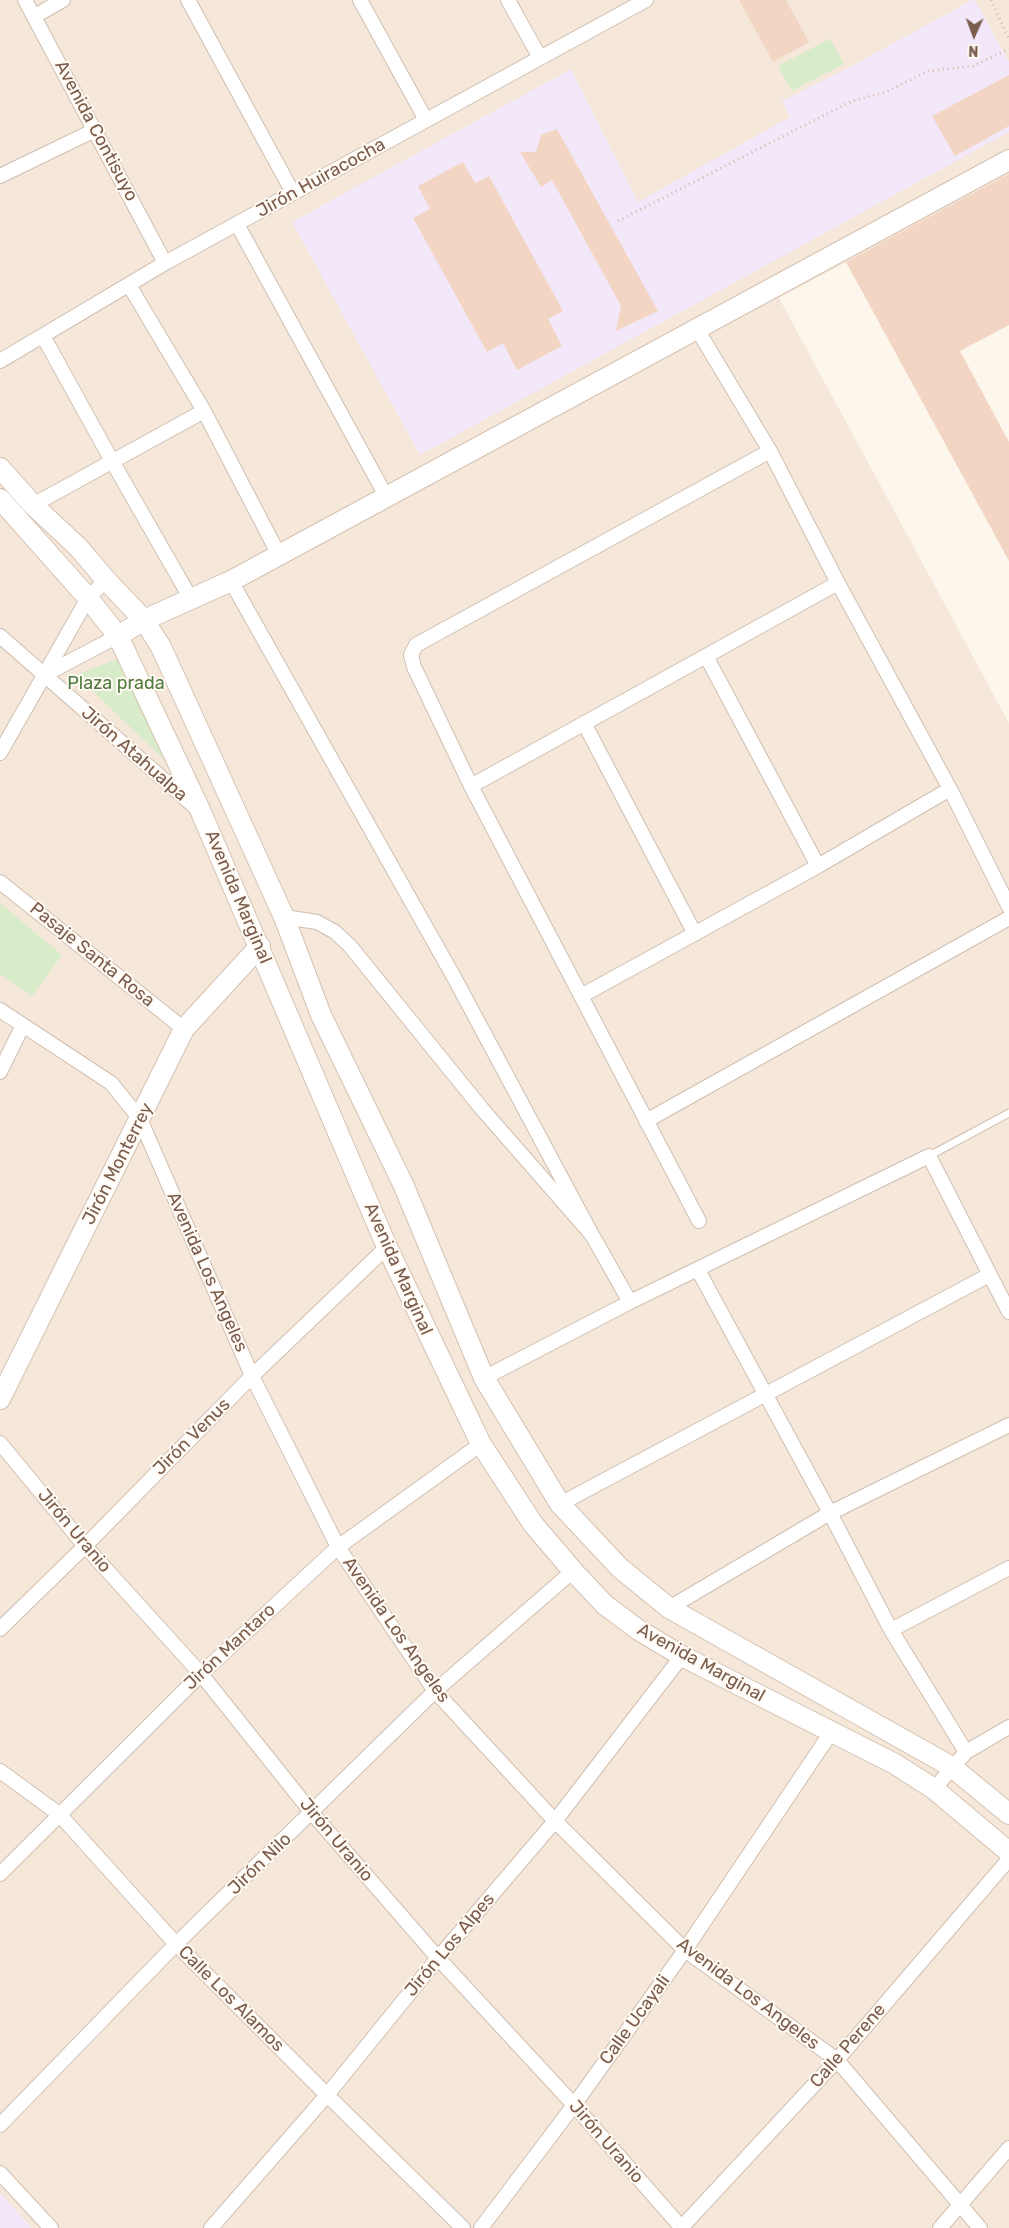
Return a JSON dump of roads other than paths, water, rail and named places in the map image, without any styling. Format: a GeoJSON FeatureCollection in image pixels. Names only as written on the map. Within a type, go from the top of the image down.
{"type":"FeatureCollection","features":[{"type":"Feature","properties":{"kind":"main road"},"geometry":{"type":"LineString","coordinates":[[118,636],[144,620],[231,581],[1009,160]]}},
{"type":"Feature","properties":{"kind":"main road","name":"Avenida Marginal"},"geometry":{"type":"LineString","coordinates":[[0,468],[32,504],[79,548],[144,620],[161,647],[284,917],[321,1014],[403,1184],[484,1378],[560,1504],[620,1568],[669,1608],[952,1767],[1009,1814]]}},
{"type":"Feature","properties":{"kind":"main road","name":"Avenida Marginal"},"geometry":{"type":"LineString","coordinates":[[0,499],[88,598],[118,636],[201,812],[260,946],[387,1247],[481,1444],[534,1524],[573,1571],[605,1605],[640,1631],[682,1656],[895,1764],[934,1789],[1009,1852]]}},
{"type":"Feature","properties":{"kind":"main road","name":"Jirón Monterrey"},"geometry":{"type":"LineString","coordinates":[[0,1398],[184,1029],[260,946]]}},
{"type":"Feature","properties":{"kind":"street","name":"Avenida Contisuyo"},"geometry":{"type":"LineString","coordinates":[[25,0],[165,263]]}},
{"type":"Feature","properties":{"kind":"street"},"geometry":{"type":"LineString","coordinates":[[35,16],[63,0]]}},
{"type":"Feature","properties":{"kind":"street"},"geometry":{"type":"LineString","coordinates":[[188,0],[293,193]]}},
{"type":"Feature","properties":{"kind":"street"},"geometry":{"type":"LineString","coordinates":[[360,0],[426,120]]}},
{"type":"Feature","properties":{"kind":"street"},"geometry":{"type":"LineString","coordinates":[[508,0],[540,58]]}},
{"type":"Feature","properties":{"kind":"street","name":"Jirón Huiracocha"},"geometry":{"type":"LineString","coordinates":[[0,361],[165,263],[646,0]]}},
{"type":"Feature","properties":{"kind":"street"},"geometry":{"type":"LineString","coordinates":[[0,176],[95,130]]}},
{"type":"Feature","properties":{"kind":"street"},"geometry":{"type":"LineString","coordinates":[[237,224],[386,496]]}},
{"type":"Feature","properties":{"kind":"street"},"geometry":{"type":"LineString","coordinates":[[130,284],[204,412],[279,555]]}},
{"type":"Feature","properties":{"kind":"street"},"geometry":{"type":"LineString","coordinates":[[697,329],[770,451],[838,583],[950,789],[1009,907]]}},
{"type":"Feature","properties":{"kind":"street"},"geometry":{"type":"LineString","coordinates":[[43,336],[191,599]]}},
{"type":"Feature","properties":{"kind":"street"},"geometry":{"type":"LineString","coordinates":[[32,504],[204,412]]}},
{"type":"Feature","properties":{"kind":"street"},"geometry":{"type":"LineString","coordinates":[[699,1221],[471,786],[414,667],[411,655],[416,645],[770,451]]}},
{"type":"Feature","properties":{"kind":"street"},"geometry":{"type":"LineString","coordinates":[[0,753],[88,598],[106,580]]}},
{"type":"Feature","properties":{"kind":"street"},"geometry":{"type":"LineString","coordinates":[[231,581],[455,979],[630,1302]]}},
{"type":"Feature","properties":{"kind":"street"},"geometry":{"type":"LineString","coordinates":[[471,786],[838,583]]}},
{"type":"Feature","properties":{"kind":"street","name":"Jirón Atahualpa"},"geometry":{"type":"LineString","coordinates":[[0,636],[201,812]]}},
{"type":"Feature","properties":{"kind":"street"},"geometry":{"type":"LineString","coordinates":[[44,675],[118,636]]}},
{"type":"Feature","properties":{"kind":"street"},"geometry":{"type":"LineString","coordinates":[[706,656],[818,866]]}},
{"type":"Feature","properties":{"kind":"street"},"geometry":{"type":"LineString","coordinates":[[584,724],[695,934]]}},
{"type":"Feature","properties":{"kind":"street"},"geometry":{"type":"LineString","coordinates":[[581,996],[818,866],[950,789]]}},
{"type":"Feature","properties":{"kind":"street","name":"Pasaje Santa Rosa"},"geometry":{"type":"LineString","coordinates":[[0,882],[184,1029]]}},
{"type":"Feature","properties":{"kind":"street"},"geometry":{"type":"LineString","coordinates":[[284,917],[317,922],[335,932],[350,946],[482,1109],[592,1235]]}},
{"type":"Feature","properties":{"kind":"street"},"geometry":{"type":"LineString","coordinates":[[646,1121],[1009,918]]}},
{"type":"Feature","properties":{"kind":"street","name":"Avenida Los Angeles"},"geometry":{"type":"LineString","coordinates":[[0,1010],[111,1083],[140,1119],[252,1376],[338,1547],[435,1691],[555,1821],[685,1950],[837,2060],[980,2228]]}},
{"type":"Feature","properties":{"kind":"street"},"geometry":{"type":"LineString","coordinates":[[0,1072],[23,1025]]}},
{"type":"Feature","properties":{"kind":"street"},"geometry":{"type":"LineString","coordinates":[[484,1378],[630,1302],[929,1156],[1009,1312]]}},
{"type":"Feature","properties":{"kind":"street","name":"Jirón Venus"},"geometry":{"type":"LineString","coordinates":[[0,1629],[85,1546],[252,1376],[387,1247]]}},
{"type":"Feature","properties":{"kind":"street"},"geometry":{"type":"LineString","coordinates":[[698,1270],[767,1394],[891,1630],[966,1752]]}},
{"type":"Feature","properties":{"kind":"street"},"geometry":{"type":"LineString","coordinates":[[560,1504],[989,1275]]}},
{"type":"Feature","properties":{"kind":"street"},"geometry":{"type":"LineString","coordinates":[[669,1608],[830,1513],[1009,1425]]}},
{"type":"Feature","properties":{"kind":"street","name":"Jirón Uranio"},"geometry":{"type":"LineString","coordinates":[[0,1443],[85,1546],[201,1674],[312,1813],[438,1958],[574,2105],[681,2228]]}},
{"type":"Feature","properties":{"kind":"street","name":"Jirón Mantaro"},"geometry":{"type":"LineString","coordinates":[[0,1874],[201,1674],[338,1547],[481,1444]]}},
{"type":"Feature","properties":{"kind":"street"},"geometry":{"type":"LineString","coordinates":[[891,1630],[1009,1568]]}},
{"type":"Feature","properties":{"kind":"street","name":"Jirón Nilo"},"geometry":{"type":"LineString","coordinates":[[0,2125],[176,1944],[435,1691],[573,1571]]}},
{"type":"Feature","properties":{"kind":"street","name":"Jirón Los Alpes"},"geometry":{"type":"LineString","coordinates":[[211,2228],[327,2095],[438,1958],[555,1821],[682,1656]]}},
{"type":"Feature","properties":{"kind":"street"},"geometry":{"type":"LineString","coordinates":[[934,1789],[966,1752],[1009,1727]]}},
{"type":"Feature","properties":{"kind":"street","name":"Calle Ucayali"},"geometry":{"type":"LineString","coordinates":[[481,2228],[574,2105],[685,1950],[832,1731]]}},
{"type":"Feature","properties":{"kind":"street","name":"Calle Los Alamos"},"geometry":{"type":"LineString","coordinates":[[0,1771],[59,1814],[176,1944],[463,2228]]}},
{"type":"Feature","properties":{"kind":"street","name":"Calle Perene"},"geometry":{"type":"LineString","coordinates":[[681,2228],[837,2060],[1009,1859]]}},
{"type":"Feature","properties":{"kind":"street"},"geometry":{"type":"LineString","coordinates":[[940,2228],[1009,2148]]}},
{"type":"Feature","properties":{"kind":"street"},"geometry":{"type":"LineString","coordinates":[[0,2173],[51,2228]]}},
{"type":"Feature","properties":{"kind":"lane"},"geometry":{"type":"LineString","coordinates":[[929,1156],[1009,1113]]}},
{"type":"Feature","properties":{"kind":"park label","name":"Plaza prada"},"geometry":{"type":"Point","coordinates":[116,684]}}]}
